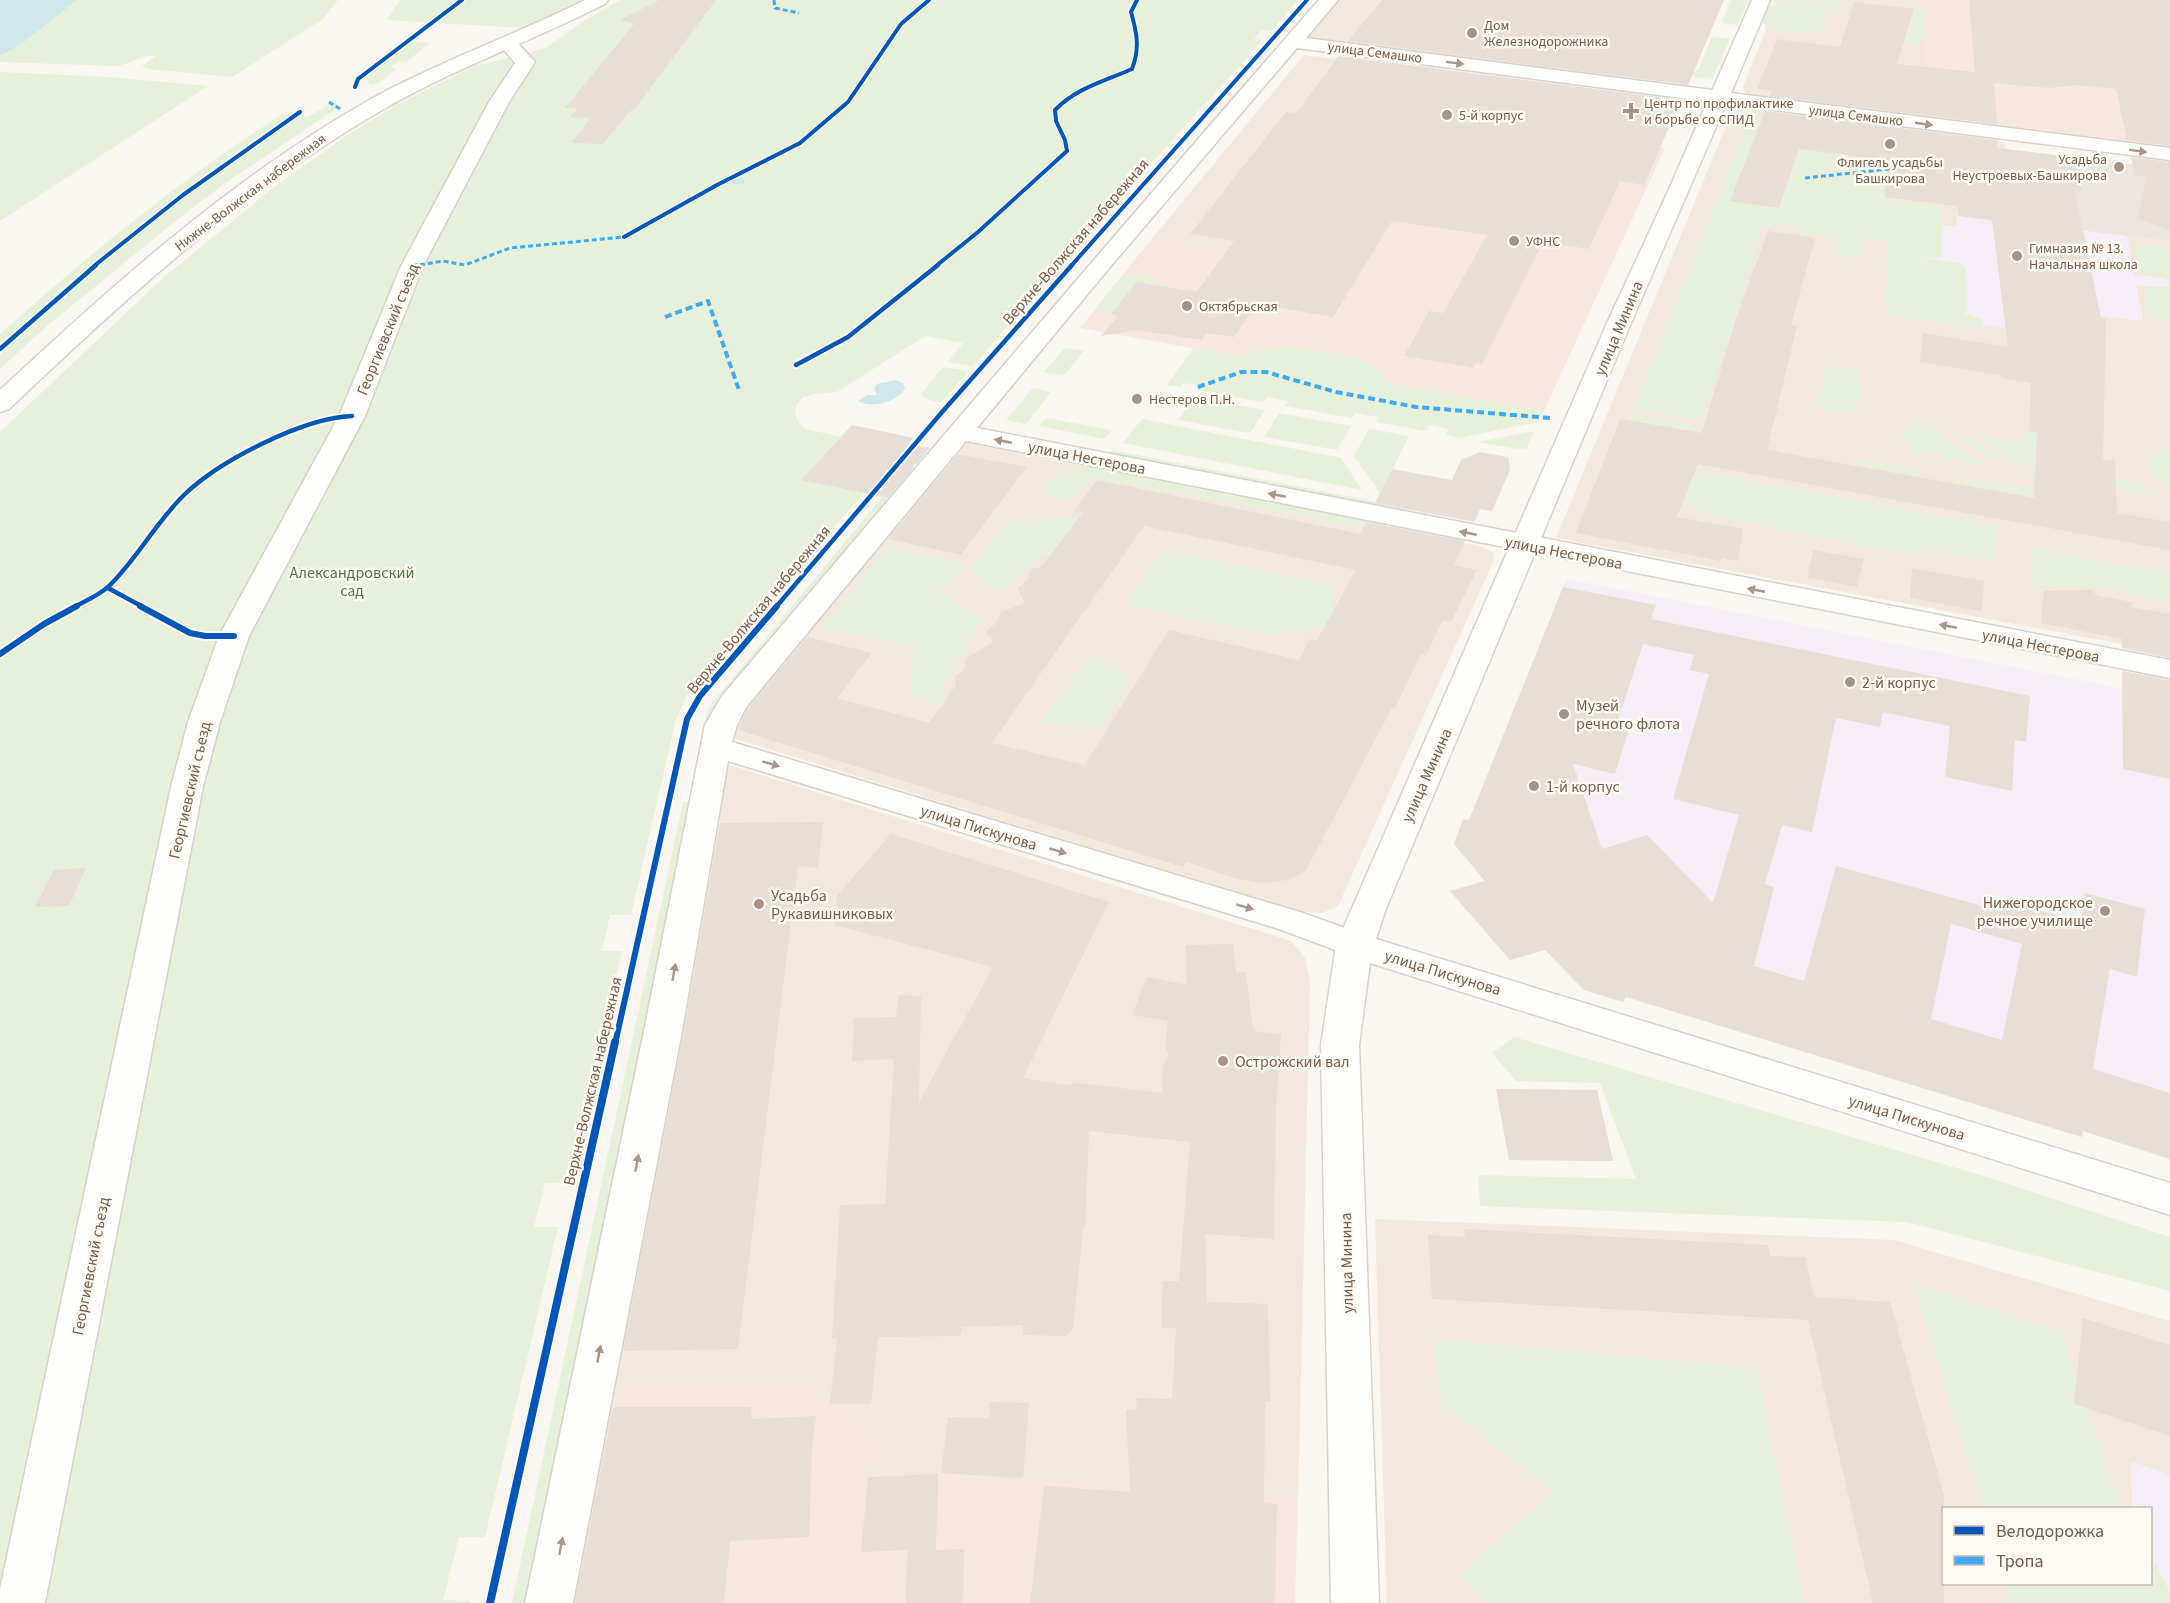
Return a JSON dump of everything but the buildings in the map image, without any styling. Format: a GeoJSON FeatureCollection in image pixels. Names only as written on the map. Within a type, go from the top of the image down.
{"type":"FeatureCollection","features":[{"type":"Feature","properties":{"kind":"street","name":"Нижне-Волжская набережная"},"geometry":{"type":"LineString","coordinates":[[0,404],[90,319],[162,258],[287,162],[384,101],[440,72],[508,44],[598,0]]}},
{"type":"Feature","properties":{"kind":"street","name":"Верхне-Волжская набережная"},"geometry":{"type":"LineString","coordinates":[[549,1603],[661,1043],[715,747],[721,725],[733,703],[958,432],[1329,0]]}},
{"type":"Feature","properties":{"kind":"street","name":"улица Минина"},"geometry":{"type":"LineString","coordinates":[[1355,1603],[1340,1045],[1346,987],[1354,945],[1366,911],[1619,323],[1761,0]]}},
{"type":"Feature","properties":{"kind":"street","name":"улица Семашко"},"geometry":{"type":"LineString","coordinates":[[1293,42],[2170,154]]}},
{"type":"Feature","properties":{"kind":"street","name":"Георгиевский съезд"},"geometry":{"type":"LineString","coordinates":[[21,1603],[184,799],[204,722],[234,636],[352,416],[412,266],[499,102],[525,62],[508,44]]}},
{"type":"Feature","properties":{"kind":"street","name":"улица Нестерова"},"geometry":{"type":"LineString","coordinates":[[958,432],[2170,669]]}},
{"type":"Feature","properties":{"kind":"street","name":"улица Пискунова"},"geometry":{"type":"LineString","coordinates":[[715,747],[1291,921],[1354,945],[2170,1200]]}},
{"type":"Feature","properties":{"kind":"shaded area"},"geometry":{"type":"Polygon","coordinates":[[[1338,0],[1474,0],[1627,46],[1609,80],[1307,39],[1306,36],[1338,0]]]}},
{"type":"Feature","properties":{"kind":"shaded area"},"geometry":{"type":"Polygon","coordinates":[[[1778,0],[1924,0],[1927,106],[1925,118],[1754,97],[1746,94],[1743,87],[1778,0]]]}},
{"type":"Feature","properties":{"kind":"shaded area"},"geometry":{"type":"Polygon","coordinates":[[[1924,0],[2170,0],[2170,150],[1925,118],[1927,106],[1924,0]]]}},
{"type":"Feature","properties":{"kind":"shaded area"},"geometry":{"type":"Polygon","coordinates":[[[1304,55],[1335,59],[1301,107],[1271,259],[1150,241],[1304,55]]]}},
{"type":"Feature","properties":{"kind":"shaded area"},"geometry":{"type":"Polygon","coordinates":[[[1734,107],[2003,142],[2006,149],[2004,196],[1957,206],[1957,227],[2035,308],[2143,320],[2136,285],[2170,288],[2170,653],[1556,538],[1734,107]]]}},
{"type":"Feature","properties":{"kind":"shaded area"},"geometry":{"type":"Polygon","coordinates":[[[1506,127],[1665,148],[1544,411],[1080,328],[1150,241],[1271,259],[1506,127]]]}},
{"type":"Feature","properties":{"kind":"shaded area"},"geometry":{"type":"Polygon","coordinates":[[[2006,149],[2170,169],[2170,241],[1958,216],[1957,206],[1885,197],[1886,182],[2003,196],[2006,149]]]}},
{"type":"Feature","properties":{"kind":"shaded area","name":"Гимназия № 13. Начальная школа"},"geometry":{"type":"Polygon","coordinates":[[[1958,216],[2127,236],[2134,275],[2170,279],[2170,288],[2136,285],[2143,321],[2035,308],[2036,333],[1898,313],[1895,219],[1957,227],[1958,216]]]}},
{"type":"Feature","properties":{"kind":"shaded area"},"geometry":{"type":"Polygon","coordinates":[[[2127,236],[2170,241],[2170,279],[2134,275],[2127,236]]]}},
{"type":"Feature","properties":{"kind":"shaded area"},"geometry":{"type":"Polygon","coordinates":[[[967,443],[1480,546],[1494,553],[1493,562],[1338,906],[1322,913],[1295,911],[720,734],[967,443]]]}},
{"type":"Feature","properties":{"kind":"shaded area"},"geometry":{"type":"Polygon","coordinates":[[[1567,579],[2090,682],[2170,700],[2170,1159],[2083,1131],[2082,1137],[1626,997],[1623,1002],[1590,992],[1592,987],[1576,983],[1545,950],[1510,960],[1450,891],[1485,881],[1459,850],[1463,838],[1457,837],[1463,819],[1469,820],[1567,579]]]}},
{"type":"Feature","properties":{"kind":"shaded area"},"geometry":{"type":"Polygon","coordinates":[[[720,762],[1291,941],[1305,958],[1310,982],[1298,1502],[938,1474],[868,1477],[598,1386],[720,762]]]}},
{"type":"Feature","properties":{"kind":"shaded area"},"geometry":{"type":"Polygon","coordinates":[[[1375,1219],[1893,1240],[2170,1321],[2170,1475],[2132,1462],[2132,1507],[1942,1507],[1942,1585],[2132,1585],[2133,1603],[1387,1603],[1375,1219]]]}},
{"type":"Feature","properties":{"kind":"shaded area"},"geometry":{"type":"Polygon","coordinates":[[[805,1384],[869,1439],[868,1477],[938,1474],[1298,1502],[1295,1603],[555,1603],[598,1386],[805,1384]]]}},
{"type":"Feature","properties":{"kind":"shaded area"},"geometry":{"type":"Polygon","coordinates":[[[2131,1462],[2170,1475],[2170,1603],[2151,1585],[2152,1507],[2132,1507],[2131,1462]]]}},
{"type":"Feature","properties":{"kind":"green space"},"geometry":{"type":"Polygon","coordinates":[[[77,0],[338,0],[323,19],[232,77],[148,69],[142,66],[156,56],[145,56],[116,66],[0,62],[0,56],[23,43],[77,0]]]}},
{"type":"Feature","properties":{"kind":"green space"},"geometry":{"type":"Polygon","coordinates":[[[400,0],[580,0],[523,28],[387,20],[400,0]]]}},
{"type":"Feature","properties":{"kind":"green space","name":"Александровский сад"},"geometry":{"type":"Polygon","coordinates":[[[621,0],[1298,0],[1271,31],[1261,30],[1254,39],[1263,40],[1135,181],[973,366],[948,362],[963,343],[925,336],[837,392],[803,397],[796,405],[795,414],[799,423],[806,429],[841,437],[801,480],[864,493],[687,695],[676,719],[631,915],[610,915],[602,951],[622,951],[568,1183],[545,1183],[534,1227],[558,1227],[485,1537],[459,1537],[443,1600],[470,1601],[470,1603],[0,1603],[0,432],[164,277],[273,188],[346,136],[398,104],[472,67],[546,48],[585,20],[621,0]]]}},
{"type":"Feature","properties":{"kind":"green space"},"geometry":{"type":"Polygon","coordinates":[[[1731,0],[1749,0],[1737,25],[1722,23],[1731,0]]]}},
{"type":"Feature","properties":{"kind":"green space"},"geometry":{"type":"Polygon","coordinates":[[[1770,0],[1786,2],[1837,0],[1846,8],[1836,10],[1833,15],[1822,14],[1826,19],[1822,31],[1807,34],[1765,28],[1766,24],[1754,20],[1762,6],[1782,6],[1770,0]]]}},
{"type":"Feature","properties":{"kind":"green space"},"geometry":{"type":"Polygon","coordinates":[[[1907,6],[1923,7],[1925,40],[1919,43],[1891,44],[1903,11],[1907,6]]]}},
{"type":"Feature","properties":{"kind":"green space"},"geometry":{"type":"Polygon","coordinates":[[[1716,37],[1730,39],[1713,77],[1698,78],[1690,73],[1699,69],[1711,39],[1716,37]]]}},
{"type":"Feature","properties":{"kind":"green space"},"geometry":{"type":"Polygon","coordinates":[[[413,42],[430,43],[406,62],[399,61],[390,67],[397,69],[378,83],[370,85],[365,77],[413,42]]]}},
{"type":"Feature","properties":{"kind":"green space"},"geometry":{"type":"Polygon","coordinates":[[[0,72],[109,77],[208,86],[0,221],[0,72]]]}},
{"type":"Feature","properties":{"kind":"green space"},"geometry":{"type":"Polygon","coordinates":[[[333,102],[343,108],[336,109],[224,184],[178,219],[47,326],[0,369],[0,354],[144,229],[220,170],[298,115],[308,117],[333,102]]]}},
{"type":"Feature","properties":{"kind":"green space"},"geometry":{"type":"Polygon","coordinates":[[[283,114],[292,115],[215,167],[141,224],[0,345],[0,334],[102,246],[209,164],[283,114]]]}},
{"type":"Feature","properties":{"kind":"green space"},"geometry":{"type":"Polygon","coordinates":[[[1749,117],[1845,129],[1844,157],[1902,172],[1881,180],[1885,199],[1942,206],[1942,257],[1920,258],[1959,263],[1966,267],[1967,310],[1964,313],[1983,320],[1982,326],[1972,328],[1885,314],[1888,242],[1865,239],[1855,261],[1838,255],[1831,239],[1782,225],[1763,228],[1702,420],[1633,408],[1749,117]]]}},
{"type":"Feature","properties":{"kind":"green space"},"geometry":{"type":"Polygon","coordinates":[[[2137,244],[2170,248],[2170,281],[2139,270],[2137,244]]]}},
{"type":"Feature","properties":{"kind":"green space"},"geometry":{"type":"Polygon","coordinates":[[[1126,275],[1158,279],[1153,285],[1137,282],[1111,314],[1094,312],[1120,278],[1126,275]]]}},
{"type":"Feature","properties":{"kind":"green space"},"geometry":{"type":"Polygon","coordinates":[[[2170,286],[2170,323],[2146,311],[2146,288],[2170,286]]]}},
{"type":"Feature","properties":{"kind":"green space"},"geometry":{"type":"Polygon","coordinates":[[[1285,347],[1326,352],[1358,360],[1382,373],[1389,383],[1544,411],[1539,422],[1459,438],[1446,435],[1449,429],[1429,425],[1426,431],[1376,422],[1378,417],[1356,413],[1352,418],[1285,406],[1288,401],[1267,397],[1263,402],[1196,390],[1199,385],[1183,383],[1180,387],[1167,385],[1194,348],[1243,356],[1253,351],[1285,347]]]}},
{"type":"Feature","properties":{"kind":"green space"},"geometry":{"type":"Polygon","coordinates":[[[1065,348],[1084,351],[1064,375],[1044,372],[1065,348]]]}},
{"type":"Feature","properties":{"kind":"green space"},"geometry":{"type":"Polygon","coordinates":[[[1828,366],[1844,366],[1857,371],[1861,386],[1852,411],[1835,413],[1819,405],[1815,393],[1826,381],[1823,373],[1828,366]]]}},
{"type":"Feature","properties":{"kind":"green space"},"geometry":{"type":"Polygon","coordinates":[[[943,367],[969,371],[940,403],[924,398],[922,393],[943,367]]]}},
{"type":"Feature","properties":{"kind":"green space"},"geometry":{"type":"Polygon","coordinates":[[[1033,388],[1051,392],[1026,424],[1006,420],[1033,388]]]}},
{"type":"Feature","properties":{"kind":"green space"},"geometry":{"type":"Polygon","coordinates":[[[1195,397],[1265,410],[1250,433],[1178,420],[1195,397]]]}},
{"type":"Feature","properties":{"kind":"green space"},"geometry":{"type":"Polygon","coordinates":[[[1279,413],[1351,426],[1337,450],[1264,437],[1279,413]]]}},
{"type":"Feature","properties":{"kind":"green space"},"geometry":{"type":"Polygon","coordinates":[[[1631,415],[1688,424],[1695,427],[1697,432],[1629,420],[1631,415]]]}},
{"type":"Feature","properties":{"kind":"green space"},"geometry":{"type":"Polygon","coordinates":[[[1046,418],[1111,430],[1105,439],[1039,426],[1046,418]]]}},
{"type":"Feature","properties":{"kind":"green space"},"geometry":{"type":"Polygon","coordinates":[[[1142,419],[1341,458],[1362,490],[1123,443],[1142,419]]]}},
{"type":"Feature","properties":{"kind":"green space"},"geometry":{"type":"Polygon","coordinates":[[[1916,424],[1939,428],[1944,438],[1992,468],[1945,459],[1945,455],[1911,453],[1912,446],[1907,445],[1899,435],[1904,428],[1915,428],[1916,424]]]}},
{"type":"Feature","properties":{"kind":"green space"},"geometry":{"type":"Polygon","coordinates":[[[1369,429],[1409,436],[1380,493],[1354,456],[1369,429]]]}},
{"type":"Feature","properties":{"kind":"green space"},"geometry":{"type":"Polygon","coordinates":[[[2023,430],[2037,433],[2035,474],[1983,439],[1983,435],[2021,442],[2023,430]]]}},
{"type":"Feature","properties":{"kind":"green space"},"geometry":{"type":"Polygon","coordinates":[[[1534,431],[1527,448],[1519,449],[1477,442],[1534,431]]]}},
{"type":"Feature","properties":{"kind":"green space"},"geometry":{"type":"Polygon","coordinates":[[[1957,435],[1971,437],[2002,457],[1992,460],[1957,435]]]}},
{"type":"Feature","properties":{"kind":"green space"},"geometry":{"type":"Polygon","coordinates":[[[1112,450],[1402,507],[1397,515],[1106,457],[1112,450]]]}},
{"type":"Feature","properties":{"kind":"green space"},"geometry":{"type":"Polygon","coordinates":[[[2170,451],[2170,488],[2148,471],[2149,454],[2170,451]]]}},
{"type":"Feature","properties":{"kind":"green space"},"geometry":{"type":"Polygon","coordinates":[[[1859,459],[1917,469],[1916,475],[1858,465],[1859,459]]]}},
{"type":"Feature","properties":{"kind":"green space"},"geometry":{"type":"Polygon","coordinates":[[[1095,463],[1380,520],[1388,532],[1095,478],[1068,501],[1041,492],[1049,479],[1095,463]]]}},
{"type":"Feature","properties":{"kind":"green space"},"geometry":{"type":"Polygon","coordinates":[[[1694,470],[1997,526],[1996,562],[1928,549],[1907,555],[1705,515],[1682,501],[1694,470]]]}},
{"type":"Feature","properties":{"kind":"green space"},"geometry":{"type":"Polygon","coordinates":[[[2043,475],[2120,479],[2135,482],[2159,496],[2043,475]]]}},
{"type":"Feature","properties":{"kind":"green space"},"geometry":{"type":"Polygon","coordinates":[[[1960,477],[2050,492],[2050,499],[1959,483],[1960,477]]]}},
{"type":"Feature","properties":{"kind":"green space"},"geometry":{"type":"Polygon","coordinates":[[[883,496],[889,500],[705,721],[708,708],[883,496]]]}},
{"type":"Feature","properties":{"kind":"green space"},"geometry":{"type":"Polygon","coordinates":[[[1076,517],[1107,524],[1091,549],[1045,554],[1000,592],[968,571],[1005,522],[1076,517]]]}},
{"type":"Feature","properties":{"kind":"green space"},"geometry":{"type":"Polygon","coordinates":[[[889,545],[893,549],[966,564],[947,589],[936,588],[943,595],[983,616],[941,691],[952,708],[909,695],[914,647],[821,629],[889,545]]]}},
{"type":"Feature","properties":{"kind":"green space"},"geometry":{"type":"Polygon","coordinates":[[[2032,548],[2170,573],[2170,603],[2099,587],[2033,586],[2032,548]]]}},
{"type":"Feature","properties":{"kind":"green space"},"geometry":{"type":"Polygon","coordinates":[[[1162,549],[1333,585],[1335,627],[1268,635],[1125,605],[1162,549]]]}},
{"type":"Feature","properties":{"kind":"green space"},"geometry":{"type":"Polygon","coordinates":[[[1090,653],[1131,677],[1100,730],[1040,723],[1090,653]]]}},
{"type":"Feature","properties":{"kind":"green space"},"geometry":{"type":"Polygon","coordinates":[[[683,802],[693,802],[524,1603],[512,1603],[683,802]]]}},
{"type":"Feature","properties":{"kind":"green space"},"geometry":{"type":"Polygon","coordinates":[[[1514,1037],[1987,1177],[2170,1237],[2170,1291],[1907,1222],[1480,1206],[1478,1175],[1636,1179],[1600,1083],[1516,1081],[1492,1053],[1514,1037]]]}},
{"type":"Feature","properties":{"kind":"green space"},"geometry":{"type":"Polygon","coordinates":[[[1913,1283],[2061,1332],[2115,1491],[2123,1507],[1982,1507],[1913,1283]]]}},
{"type":"Feature","properties":{"kind":"green space"},"geometry":{"type":"Polygon","coordinates":[[[1433,1339],[1756,1368],[1805,1603],[1490,1603],[1457,1577],[1553,1491],[1442,1405],[1433,1339]]]}},
{"type":"Feature","properties":{"kind":"green space"},"geometry":{"type":"Polygon","coordinates":[[[2152,1558],[2170,1592],[2170,1603],[2011,1603],[2005,1585],[2152,1585],[2152,1558]]]}},
{"type":"Feature","properties":{"kind":"water"},"geometry":{"type":"Polygon","coordinates":[[[0,0],[77,0],[23,43],[0,56],[0,0]]]}},
{"type":"Feature","properties":{"kind":"water"},"geometry":{"type":"Polygon","coordinates":[[[895,380],[903,383],[905,388],[897,397],[877,404],[858,401],[867,395],[877,395],[874,389],[877,384],[895,380]]]}},
{"type":"Feature","properties":{"kind":"waterway"},"geometry":{"type":"LineString","coordinates":[[731,180],[741,181]]}},
{"type":"Feature","properties":{"kind":"marked path"},"geometry":{"type":"LineString","coordinates":[[774,0],[775,8],[799,13]]}},
{"type":"Feature","properties":{"kind":"marked path"},"geometry":{"type":"LineString","coordinates":[[329,102],[340,109]]}},
{"type":"Feature","properties":{"kind":"marked path"},"geometry":{"type":"LineString","coordinates":[[1805,178],[1917,166]]}},
{"type":"Feature","properties":{"kind":"marked path"},"geometry":{"type":"LineString","coordinates":[[412,266],[443,261],[465,265],[510,248],[624,237]]}},
{"type":"Feature","properties":{"kind":"marked path"},"geometry":{"type":"LineString","coordinates":[[665,317],[708,301],[739,390]]}},
{"type":"Feature","properties":{"kind":"marked path"},"geometry":{"type":"LineString","coordinates":[[1198,387],[1241,372],[1266,372],[1336,392],[1416,407],[1550,418]]}},
{"type":"Feature","properties":{"kind":"cycle path"},"geometry":{"type":"LineString","coordinates":[[355,87],[358,79],[462,0]]}},
{"type":"Feature","properties":{"kind":"cycle path"},"geometry":{"type":"LineString","coordinates":[[624,237],[717,185],[800,143],[848,102],[901,24],[929,0]]}},
{"type":"Feature","properties":{"kind":"cycle path"},"geometry":{"type":"LineString","coordinates":[[796,365],[848,337],[887,307],[978,232],[1067,151],[1065,140],[1056,121],[1055,110],[1081,90],[1132,69],[1137,54],[1138,40],[1131,12],[1137,0]]}},
{"type":"Feature","properties":{"kind":"cycle path"},"geometry":{"type":"LineString","coordinates":[[490,1603],[687,719],[700,696],[943,411],[1307,0]]}},
{"type":"Feature","properties":{"kind":"cycle path"},"geometry":{"type":"LineString","coordinates":[[0,349],[145,224],[221,166],[300,112]]}},
{"type":"Feature","properties":{"kind":"cycle path"},"geometry":{"type":"LineString","coordinates":[[0,654],[44,624],[108,588],[185,494],[234,459],[287,432],[331,417],[352,416]]}},
{"type":"Feature","properties":{"kind":"cycle path"},"geometry":{"type":"LineString","coordinates":[[108,588],[190,633],[205,636],[234,636]]}},
{"type":"Feature","properties":{"kind":"place","name":"Дом Железнодорожника"},"geometry":{"type":"Point","coordinates":[1472,33]}},
{"type":"Feature","properties":{"kind":"place","name":"Центр по профилактике и борьбе со СПИД"},"geometry":{"type":"Point","coordinates":[1631,111]}},
{"type":"Feature","properties":{"kind":"place","name":"5-й корпус"},"geometry":{"type":"Point","coordinates":[1447,115]}},
{"type":"Feature","properties":{"kind":"place","name":"Флигель усадьбы Башкирова"},"geometry":{"type":"Point","coordinates":[1890,144]}},
{"type":"Feature","properties":{"kind":"place","name":"Усадьба Неустроевых-Башкирова"},"geometry":{"type":"Point","coordinates":[2119,167]}},
{"type":"Feature","properties":{"kind":"place","name":"УФНС"},"geometry":{"type":"Point","coordinates":[1514,241]}},
{"type":"Feature","properties":{"kind":"place","name":"Гимназия № 13. Начальная школа"},"geometry":{"type":"Point","coordinates":[2017,256]}},
{"type":"Feature","properties":{"kind":"place","name":"Октябрьская"},"geometry":{"type":"Point","coordinates":[1187,306]}},
{"type":"Feature","properties":{"kind":"place","name":"Нестеров П.Н."},"geometry":{"type":"Point","coordinates":[1137,399]}},
{"type":"Feature","properties":{"kind":"place","name":"2-й корпус"},"geometry":{"type":"Point","coordinates":[1850,682]}},
{"type":"Feature","properties":{"kind":"place","name":"Музей речного флота"},"geometry":{"type":"Point","coordinates":[1564,714]}},
{"type":"Feature","properties":{"kind":"place","name":"1-й корпус"},"geometry":{"type":"Point","coordinates":[1534,786]}},
{"type":"Feature","properties":{"kind":"place","name":"Усадьба Рукавишниковых"},"geometry":{"type":"Point","coordinates":[759,904]}},
{"type":"Feature","properties":{"kind":"place","name":"Нижегородское речное училище"},"geometry":{"type":"Point","coordinates":[2105,911]}},
{"type":"Feature","properties":{"kind":"place","name":"Острожский вал"},"geometry":{"type":"Point","coordinates":[1223,1061]}}]}
